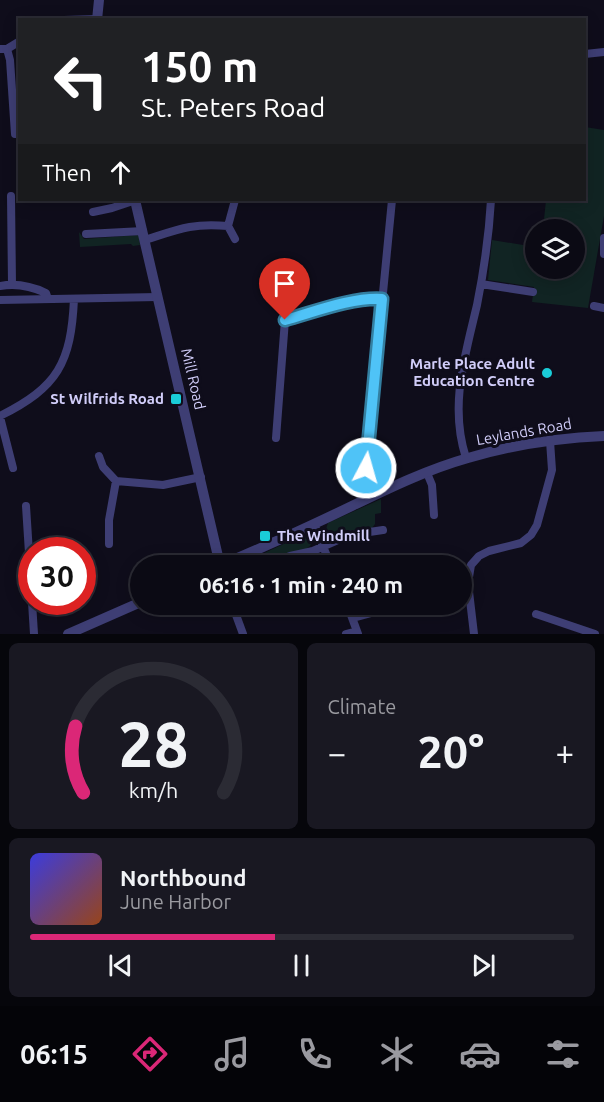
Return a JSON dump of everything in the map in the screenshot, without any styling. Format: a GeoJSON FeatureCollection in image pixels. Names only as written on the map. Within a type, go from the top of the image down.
{"type":"FeatureCollection","features":[{"type":"Feature","properties":{"kind":"street"},"geometry":{"type":"LineString","coordinates":[[97,18],[99,0]]}},
{"type":"Feature","properties":{"kind":"street"},"geometry":{"type":"LineString","coordinates":[[15,134],[10,60],[3,49],[18,42]]}},
{"type":"Feature","properties":{"kind":"street"},"geometry":{"type":"LineString","coordinates":[[586,54],[604,52]]}},
{"type":"Feature","properties":{"kind":"street"},"geometry":{"type":"LineString","coordinates":[[11,196],[12,284]]}},
{"type":"Feature","properties":{"kind":"street"},"geometry":{"type":"LineString","coordinates":[[93,212],[133,201]]}},
{"type":"Feature","properties":{"kind":"street","name":"Mill Road"},"geometry":{"type":"LineString","coordinates":[[136,201],[218,555]]}},
{"type":"Feature","properties":{"kind":"street"},"geometry":{"type":"LineString","coordinates":[[235,201],[228,226],[235,239]]}},
{"type":"Feature","properties":{"kind":"street"},"geometry":{"type":"LineString","coordinates":[[370,497],[365,483],[392,201]]}},
{"type":"Feature","properties":{"kind":"street"},"geometry":{"type":"LineString","coordinates":[[466,458],[458,424],[458,397],[481,284],[491,201]]}},
{"type":"Feature","properties":{"kind":"street"},"geometry":{"type":"LineString","coordinates":[[86,234],[144,236],[186,226],[203,224],[228,226]]}},
{"type":"Feature","properties":{"kind":"street"},"geometry":{"type":"LineString","coordinates":[[604,238],[604,254]]}},
{"type":"Feature","properties":{"kind":"street"},"geometry":{"type":"LineString","coordinates":[[0,286],[12,284],[36,288],[46,293],[48,299]]}},
{"type":"Feature","properties":{"kind":"street"},"geometry":{"type":"LineString","coordinates":[[481,284],[533,292]]}},
{"type":"Feature","properties":{"kind":"street"},"geometry":{"type":"LineString","coordinates":[[0,300],[158,297]]}},
{"type":"Feature","properties":{"kind":"street"},"geometry":{"type":"LineString","coordinates":[[276,438],[285,320],[374,298],[382,299]]}},
{"type":"Feature","properties":{"kind":"street"},"geometry":{"type":"LineString","coordinates":[[13,468],[0,416],[22,405],[43,390],[59,371],[68,348],[73,323],[74,299]]}},
{"type":"Feature","properties":{"kind":"street"},"geometry":{"type":"LineString","coordinates":[[594,306],[604,308]]}},
{"type":"Feature","properties":{"kind":"street","name":"Leylands Road"},"geometry":{"type":"LineString","coordinates":[[243,555],[370,497],[466,458],[506,448],[604,436]]}},
{"type":"Feature","properties":{"kind":"street"},"geometry":{"type":"LineString","coordinates":[[474,634],[468,583],[471,566],[479,556],[489,550],[521,543],[531,535],[537,525],[552,470],[550,441]]}},
{"type":"Feature","properties":{"kind":"street"},"geometry":{"type":"LineString","coordinates":[[99,456],[103,467],[116,481],[163,485],[201,477]]}},
{"type":"Feature","properties":{"kind":"street"},"geometry":{"type":"LineString","coordinates":[[427,473],[432,485],[434,515]]}},
{"type":"Feature","properties":{"kind":"street"},"geometry":{"type":"LineString","coordinates":[[109,544],[109,520],[116,481]]}},
{"type":"Feature","properties":{"kind":"street"},"geometry":{"type":"LineString","coordinates":[[26,506],[28,537]]}},
{"type":"Feature","properties":{"kind":"street"},"geometry":{"type":"LineString","coordinates":[[314,524],[326,555]]}},
{"type":"Feature","properties":{"kind":"street"},"geometry":{"type":"LineString","coordinates":[[295,555],[313,551],[349,535],[383,530]]}},
{"type":"Feature","properties":{"kind":"street"},"geometry":{"type":"LineString","coordinates":[[68,634],[130,607]]}},
{"type":"Feature","properties":{"kind":"street"},"geometry":{"type":"LineString","coordinates":[[536,614],[595,634]]}},
{"type":"Feature","properties":{"kind":"street"},"geometry":{"type":"LineString","coordinates":[[33,615],[34,634]]}},
{"type":"Feature","properties":{"kind":"street"},"geometry":{"type":"LineString","coordinates":[[236,615],[243,634]]}},
{"type":"Feature","properties":{"kind":"street"},"geometry":{"type":"LineString","coordinates":[[346,634],[357,632],[352,615]]}},
{"type":"Feature","properties":{"kind":"street"},"geometry":{"type":"LineString","coordinates":[[353,618],[364,615]]}},
{"type":"Feature","properties":{"kind":"green space"},"geometry":{"type":"Polygon","coordinates":[[[586,127],[604,130],[604,216],[588,308],[532,302],[534,287],[488,280],[492,240],[525,245],[525,279],[585,279],[585,219],[544,219],[546,201],[586,201],[586,127]]]}},
{"type":"Feature","properties":{"kind":"green space"},"geometry":{"type":"Polygon","coordinates":[[[79,232],[84,239],[139,235],[140,245],[80,247],[79,232]]]}},
{"type":"Feature","properties":{"kind":"green space"},"geometry":{"type":"Polygon","coordinates":[[[381,499],[381,513],[375,514],[375,524],[372,528],[328,536],[325,532],[328,523],[381,499]]]}},
{"type":"Feature","properties":{"kind":"green space"},"geometry":{"type":"Polygon","coordinates":[[[305,534],[311,537],[312,542],[306,549],[286,555],[260,555],[305,534]]]}},
{"type":"Feature","properties":{"kind":"place","name":"Marle Place Adult Education Centre"},"geometry":{"type":"Point","coordinates":[547,373]}},
{"type":"Feature","properties":{"kind":"place","name":"St Wilfrids Road"},"geometry":{"type":"Point","coordinates":[176,399]}},
{"type":"Feature","properties":{"kind":"place","name":"The Windmill"},"geometry":{"type":"Point","coordinates":[265,536]}},
{"type":"Feature","properties":{"kind":"route"},"geometry":{"type":"LineString","coordinates":[[285,320],[374,298],[382,299],[366,468]]}}]}
